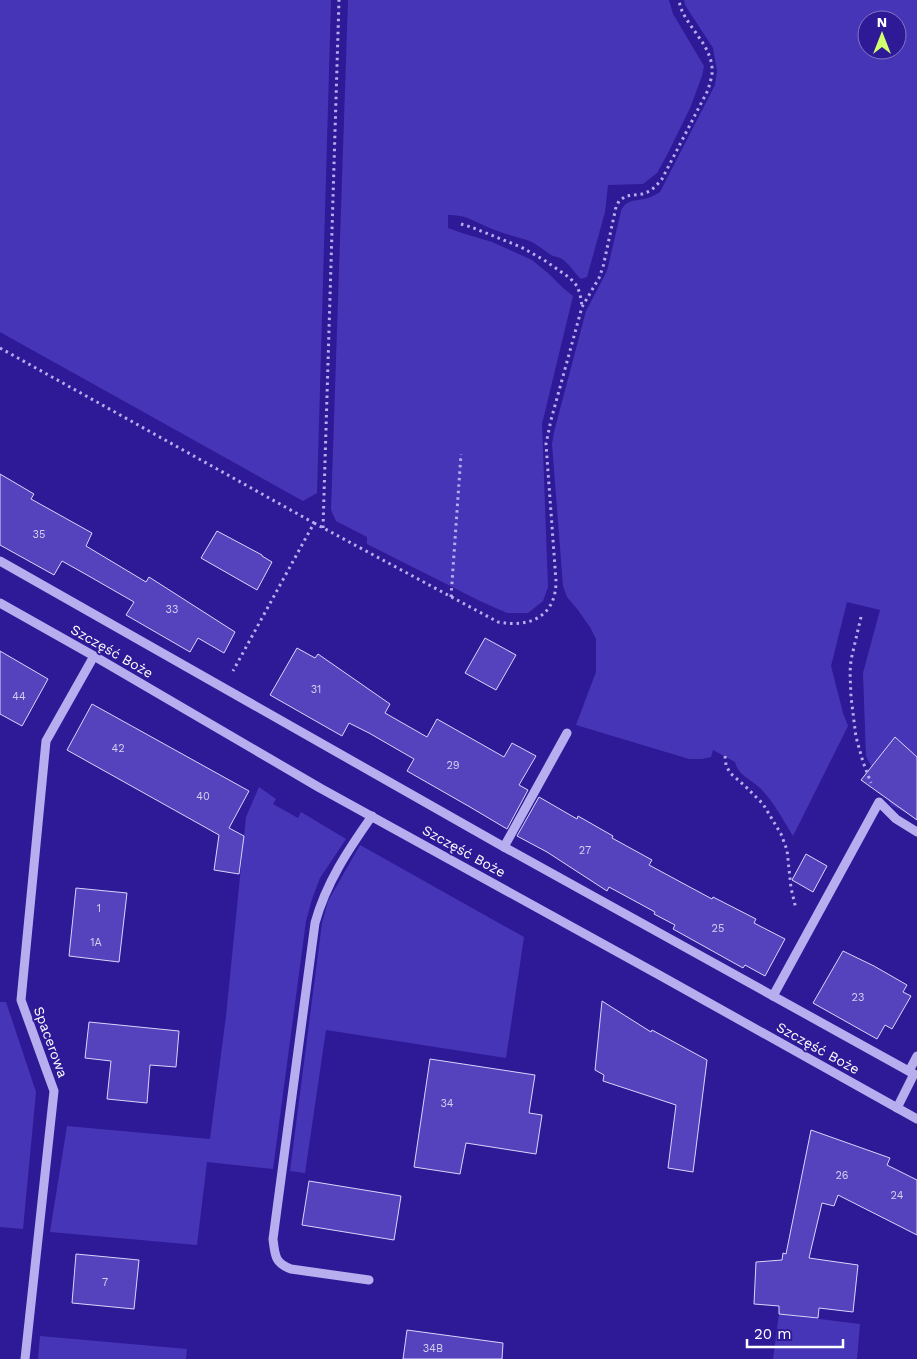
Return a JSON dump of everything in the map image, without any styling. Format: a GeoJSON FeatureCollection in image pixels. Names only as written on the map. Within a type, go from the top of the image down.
{"type":"FeatureCollection","features":[{"type":"Feature","properties":{"kind":"street"},"geometry":{"type":"LineString","coordinates":[[0,561],[504,848],[914,1074],[897,1108]]}},
{"type":"Feature","properties":{"kind":"street","name":"Szczęść Boże"},"geometry":{"type":"LineString","coordinates":[[0,603],[320,788],[917,1119]]}},
{"type":"Feature","properties":{"kind":"street","name":"Spacerowa"},"geometry":{"type":"LineString","coordinates":[[25,1359],[54,1092],[21,1000],[46,741],[94,656]]}},
{"type":"Feature","properties":{"kind":"street"},"geometry":{"type":"LineString","coordinates":[[504,848],[567,733]]}},
{"type":"Feature","properties":{"kind":"street"},"geometry":{"type":"LineString","coordinates":[[773,996],[879,802],[896,819],[917,832]]}},
{"type":"Feature","properties":{"kind":"street"},"geometry":{"type":"LineString","coordinates":[[369,1280],[281,1266],[275,1255],[272,1239],[315,923],[319,906],[326,888],[340,864],[372,816]]}},
{"type":"Feature","properties":{"kind":"street"},"geometry":{"type":"LineString","coordinates":[[909,1071],[917,1056]]}},
{"type":"Feature","properties":{"kind":"path"},"geometry":{"type":"LineString","coordinates":[[324,528],[339,0]]}},
{"type":"Feature","properties":{"kind":"path"},"geometry":{"type":"LineString","coordinates":[[0,348],[314,523],[498,622],[519,624],[540,617],[551,604],[556,589],[546,444],[582,307],[599,278],[603,267],[619,202],[626,196],[650,191],[662,178],[708,90],[712,78],[710,57],[683,12],[678,0]]}},
{"type":"Feature","properties":{"kind":"path"},"geometry":{"type":"LineString","coordinates":[[460,224],[471,226],[521,247],[544,260],[570,278],[577,286],[582,307]]}},
{"type":"Feature","properties":{"kind":"path"},"geometry":{"type":"LineString","coordinates":[[451,596],[461,454]]}},
{"type":"Feature","properties":{"kind":"path"},"geometry":{"type":"LineString","coordinates":[[223,689],[314,523]]}},
{"type":"Feature","properties":{"kind":"path"},"geometry":{"type":"LineString","coordinates":[[861,617],[850,672],[852,705],[856,738],[863,762],[879,802]]}},
{"type":"Feature","properties":{"kind":"path"},"geometry":{"type":"LineString","coordinates":[[725,756],[726,765],[730,773],[763,804],[781,834],[787,850],[791,888],[802,942]]}},
{"type":"Feature","properties":{"kind":"shaded area"},"geometry":{"type":"Polygon","coordinates":[[[0,0],[331,0],[317,493],[303,501],[0,332],[0,0]]]}},
{"type":"Feature","properties":{"kind":"shaded area"},"geometry":{"type":"Polygon","coordinates":[[[348,0],[669,0],[673,14],[704,66],[690,108],[657,173],[643,184],[608,185],[605,212],[587,277],[581,279],[565,261],[551,255],[532,242],[500,232],[461,216],[448,215],[448,228],[492,242],[532,260],[573,296],[542,424],[548,587],[543,601],[528,613],[507,613],[367,544],[367,537],[336,521],[331,510],[348,0]]]}},
{"type":"Feature","properties":{"kind":"shaded area"},"geometry":{"type":"Polygon","coordinates":[[[684,0],[917,0],[917,818],[891,805],[866,756],[863,673],[880,610],[847,602],[831,666],[848,726],[793,836],[778,810],[764,792],[742,774],[735,762],[713,750],[711,757],[689,759],[576,725],[596,672],[596,639],[590,627],[567,597],[563,586],[552,444],[554,432],[586,311],[607,271],[621,211],[628,203],[648,198],[660,192],[715,85],[717,71],[713,48],[685,5],[684,0]]]}},
{"type":"Feature","properties":{"kind":"shaded area"},"geometry":{"type":"Polygon","coordinates":[[[259,787],[276,799],[273,804],[298,818],[301,812],[346,839],[320,878],[306,921],[273,1169],[207,1162],[197,1245],[50,1232],[67,1126],[210,1139],[226,1016],[246,817],[259,787]]]}},
{"type":"Feature","properties":{"kind":"shaded area"},"geometry":{"type":"Polygon","coordinates":[[[360,845],[524,937],[506,1058],[326,1030],[305,1173],[290,1171],[322,923],[328,901],[360,845]]]}},
{"type":"Feature","properties":{"kind":"shaded area"},"geometry":{"type":"Polygon","coordinates":[[[0,1002],[6,1002],[36,1092],[23,1229],[0,1227],[0,1002]]]}},
{"type":"Feature","properties":{"kind":"shaded area"},"geometry":{"type":"Polygon","coordinates":[[[779,1314],[860,1324],[857,1359],[773,1359],[779,1314]]]}},
{"type":"Feature","properties":{"kind":"shaded area"},"geometry":{"type":"Polygon","coordinates":[[[40,1336],[187,1349],[186,1359],[38,1359],[40,1336]]]}},
{"type":"Feature","properties":{"kind":"building"},"geometry":{"type":"Polygon","coordinates":[[[0,474],[34,494],[31,499],[92,533],[86,546],[146,582],[149,577],[235,632],[224,653],[198,638],[190,652],[126,615],[134,602],[87,575],[62,561],[54,575],[0,545],[0,474]]]}},
{"type":"Feature","properties":{"kind":"building"},"geometry":{"type":"Polygon","coordinates":[[[217,531],[272,562],[257,590],[201,558],[217,531]]]}},
{"type":"Feature","properties":{"kind":"building"},"geometry":{"type":"Polygon","coordinates":[[[485,638],[516,655],[496,690],[465,673],[485,638]]]}},
{"type":"Feature","properties":{"kind":"building"},"geometry":{"type":"Polygon","coordinates":[[[297,648],[315,658],[318,654],[390,704],[385,713],[427,737],[437,719],[504,757],[512,743],[536,756],[519,785],[528,790],[507,829],[407,771],[414,759],[369,733],[349,723],[342,736],[270,695],[297,648]]]}},
{"type":"Feature","properties":{"kind":"building"},"geometry":{"type":"Polygon","coordinates":[[[0,651],[48,679],[22,726],[0,714],[0,651]]]}},
{"type":"Feature","properties":{"kind":"building"},"geometry":{"type":"Polygon","coordinates":[[[92,704],[249,791],[229,828],[244,836],[239,874],[214,870],[219,835],[67,750],[92,704]]]}},
{"type":"Feature","properties":{"kind":"building"},"geometry":{"type":"Polygon","coordinates":[[[895,737],[917,757],[917,820],[861,780],[895,737]]]}},
{"type":"Feature","properties":{"kind":"building"},"geometry":{"type":"Polygon","coordinates":[[[539,797],[577,819],[578,816],[613,836],[612,838],[652,860],[649,865],[712,899],[713,897],[756,919],[754,923],[785,939],[765,976],[745,965],[743,968],[673,929],[675,925],[654,914],[655,912],[609,887],[607,891],[547,852],[517,836],[539,797]]]}},
{"type":"Feature","properties":{"kind":"building"},"geometry":{"type":"Polygon","coordinates":[[[806,854],[827,866],[813,892],[792,880],[806,854]]]}},
{"type":"Feature","properties":{"kind":"building"},"geometry":{"type":"Polygon","coordinates":[[[76,888],[127,893],[119,962],[69,956],[76,888]]]}},
{"type":"Feature","properties":{"kind":"building"},"geometry":{"type":"Polygon","coordinates":[[[843,951],[907,985],[903,992],[911,996],[892,1029],[885,1025],[877,1039],[813,1003],[843,951]]]}},
{"type":"Feature","properties":{"kind":"building"},"geometry":{"type":"Polygon","coordinates":[[[602,1001],[651,1032],[652,1030],[707,1060],[693,1172],[668,1168],[676,1105],[603,1081],[604,1075],[595,1070],[602,1001]]]}},
{"type":"Feature","properties":{"kind":"building"},"geometry":{"type":"Polygon","coordinates":[[[89,1022],[179,1031],[176,1067],[150,1065],[147,1103],[107,1099],[111,1061],[85,1058],[89,1022]]]}},
{"type":"Feature","properties":{"kind":"building"},"geometry":{"type":"Polygon","coordinates":[[[430,1059],[535,1075],[529,1113],[542,1115],[536,1154],[466,1143],[460,1174],[414,1167],[430,1059]]]}},
{"type":"Feature","properties":{"kind":"building"},"geometry":{"type":"Polygon","coordinates":[[[811,1130],[890,1158],[887,1165],[917,1180],[917,1235],[838,1195],[834,1206],[822,1203],[809,1258],[858,1265],[853,1312],[819,1308],[818,1318],[779,1314],[779,1306],[754,1304],[756,1262],[782,1260],[783,1253],[786,1254],[811,1130]]]}},
{"type":"Feature","properties":{"kind":"building"},"geometry":{"type":"Polygon","coordinates":[[[309,1181],[401,1196],[394,1240],[302,1225],[309,1181]]]}},
{"type":"Feature","properties":{"kind":"building"},"geometry":{"type":"Polygon","coordinates":[[[76,1254],[139,1260],[134,1309],[72,1303],[76,1254]]]}},
{"type":"Feature","properties":{"kind":"building"},"geometry":{"type":"Polygon","coordinates":[[[407,1330],[503,1343],[502,1359],[403,1359],[407,1330]]]}}]}
